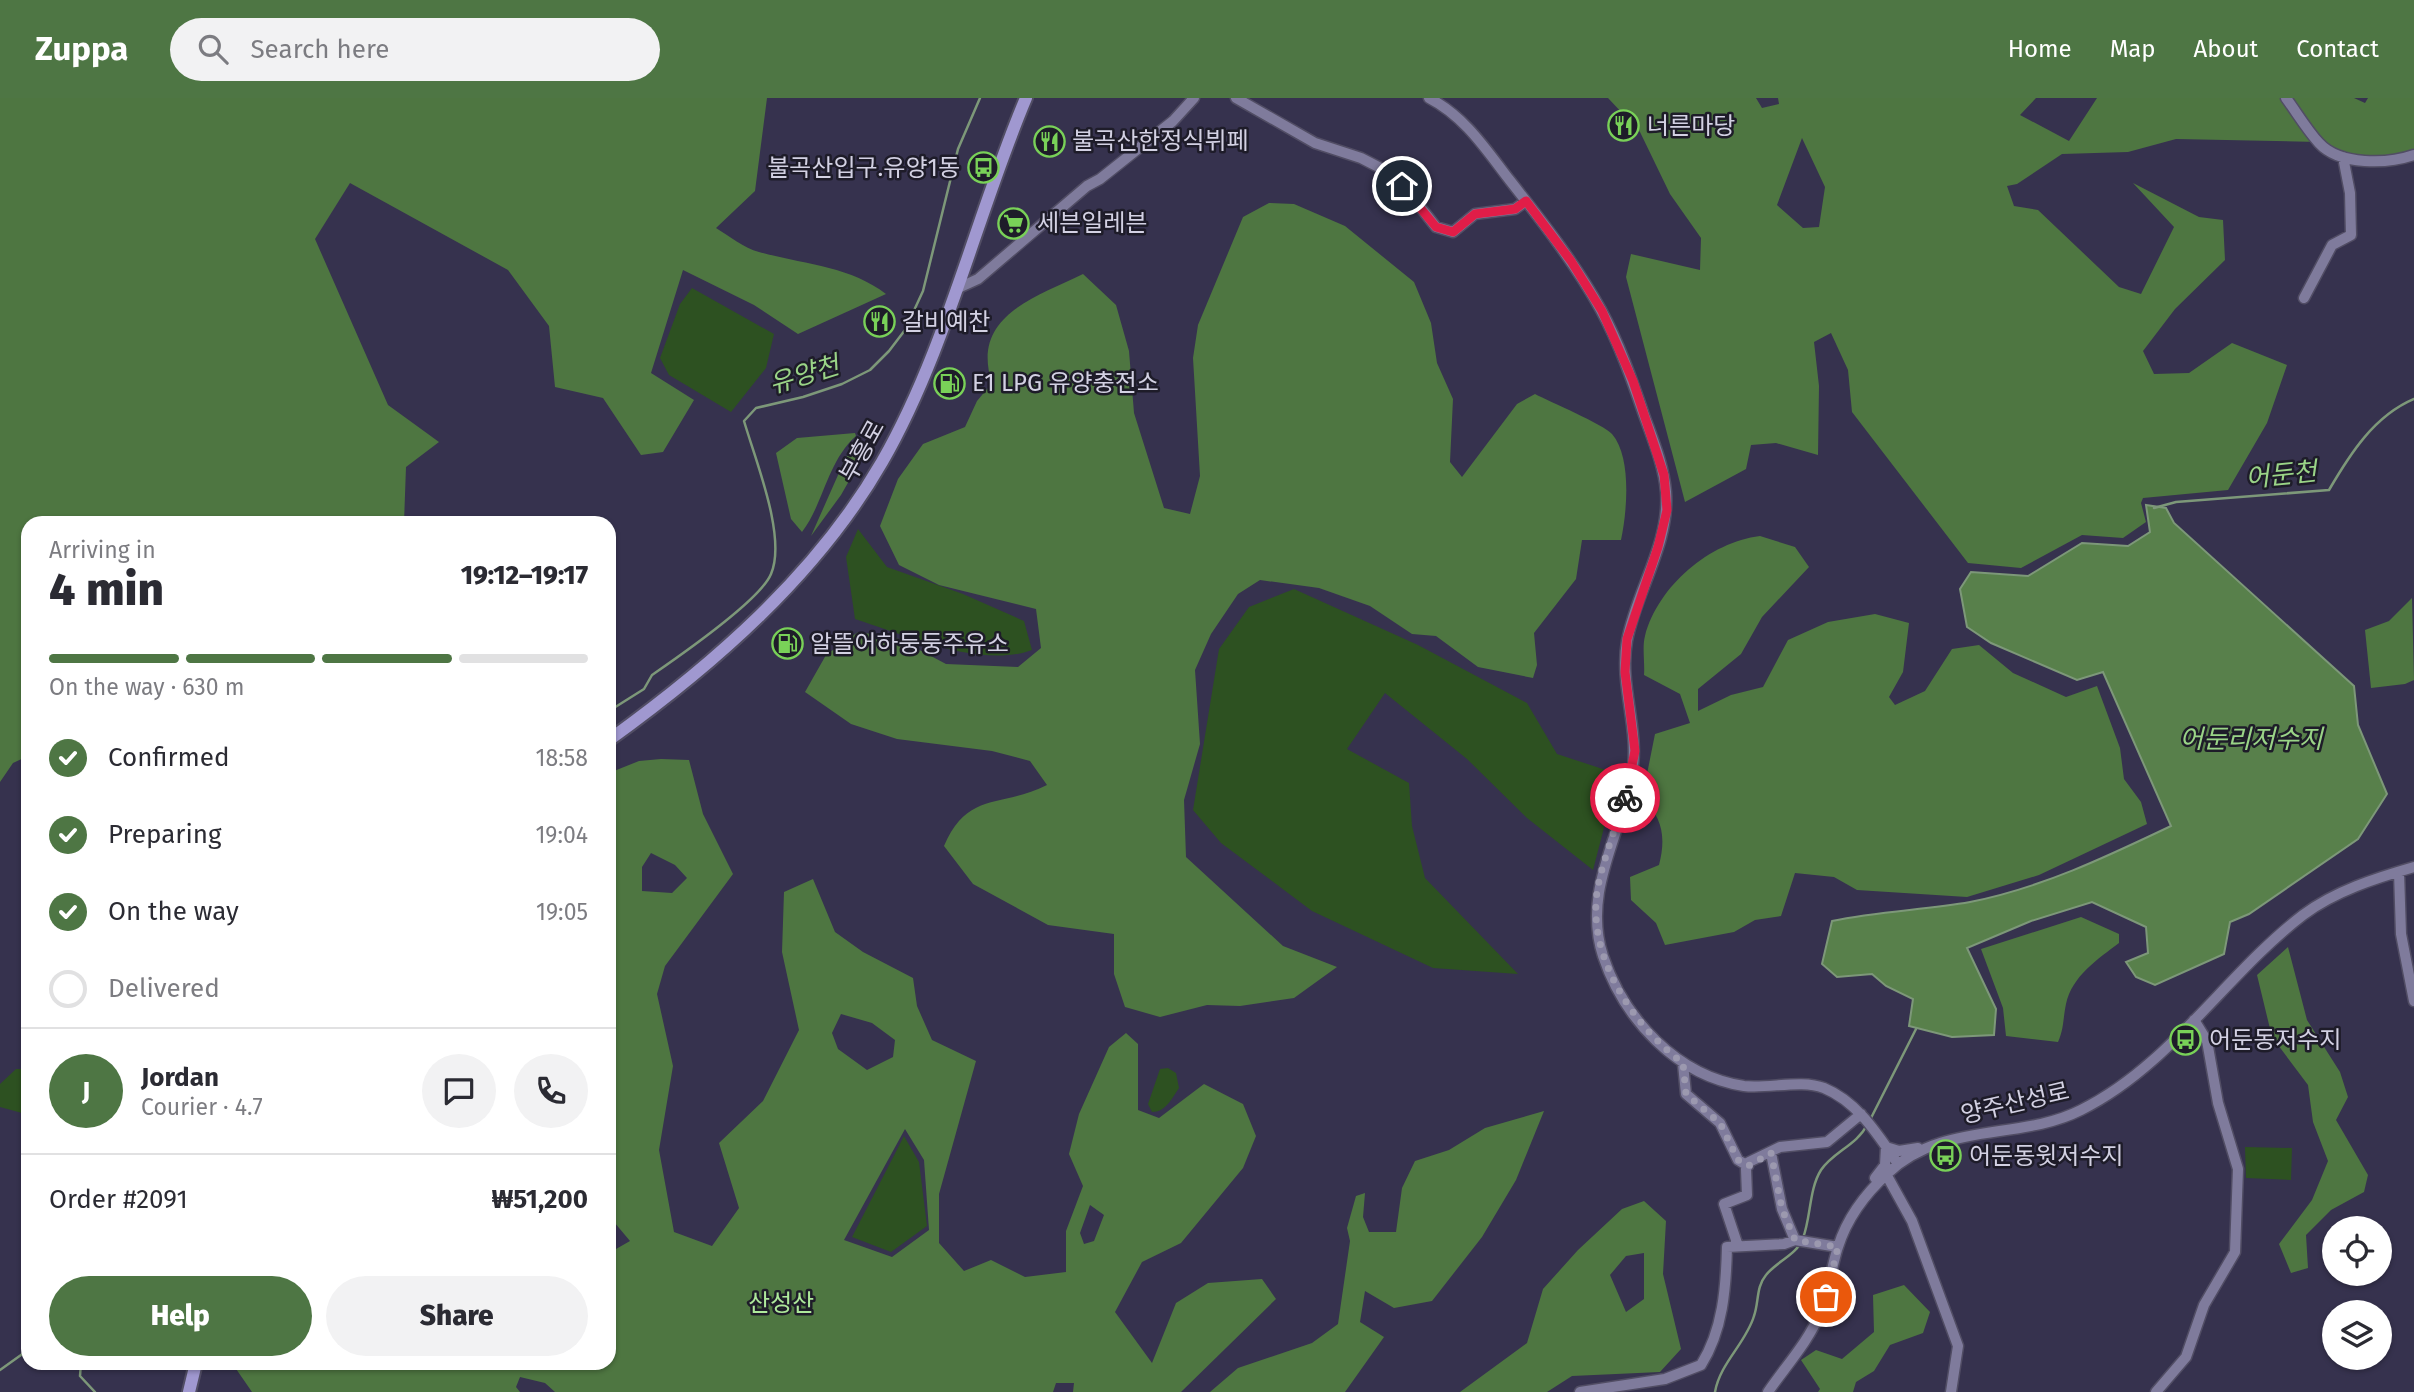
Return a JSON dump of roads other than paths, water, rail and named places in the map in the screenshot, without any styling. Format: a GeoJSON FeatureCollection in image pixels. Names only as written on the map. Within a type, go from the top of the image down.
{"type":"FeatureCollection","features":[{"type":"Feature","properties":{"kind":"main road","name":"부흥로"},"geometry":{"type":"LineString","coordinates":[[616,735],[703,667],[788,588],[837,528],[890,447],[926,368],[1026,98]]}},
{"type":"Feature","properties":{"kind":"main road"},"geometry":{"type":"LineString","coordinates":[[189,1392],[194,1370]]}},
{"type":"Feature","properties":{"kind":"street"},"geometry":{"type":"LineString","coordinates":[[956,289],[978,279],[1087,186],[1100,179],[1173,121],[1194,98]]}},
{"type":"Feature","properties":{"kind":"street"},"geometry":{"type":"LineString","coordinates":[[1236,98],[1315,143],[1361,158],[1396,176],[1436,227],[1453,232],[1475,214],[1515,209],[1526,201]]}},
{"type":"Feature","properties":{"kind":"street"},"geometry":{"type":"LineString","coordinates":[[1429,98],[1466,124],[1571,261],[1602,311],[1633,381],[1664,475],[1667,510],[1658,547],[1627,639],[1625,672],[1634,736],[1632,777],[1598,887],[1596,918],[1603,956],[1620,991],[1647,1032],[1683,1063],[1716,1079],[1746,1086],[1821,1086],[1863,1115],[1898,1164]]}},
{"type":"Feature","properties":{"kind":"street"},"geometry":{"type":"LineString","coordinates":[[2286,98],[2320,145],[2343,157],[2396,161],[2414,155]]}},
{"type":"Feature","properties":{"kind":"street"},"geometry":{"type":"LineString","coordinates":[[2304,298],[2332,245],[2351,234],[2350,193],[2343,157]]}},
{"type":"Feature","properties":{"kind":"street","name":"양주산성로"},"geometry":{"type":"LineString","coordinates":[[1768,1392],[1817,1321],[1838,1247],[1850,1219],[1863,1200],[1898,1164],[1945,1142],[2081,1111],[2110,1093],[2146,1064],[2305,914],[2342,892],[2414,867]]}},
{"type":"Feature","properties":{"kind":"street"},"geometry":{"type":"LineString","coordinates":[[2399,872],[2401,934],[2414,1001]]}},
{"type":"Feature","properties":{"kind":"street"},"geometry":{"type":"LineString","coordinates":[[2156,1392],[2186,1357],[2204,1305],[2235,1252],[2238,1169],[2218,1103],[2207,1041],[2194,1020]]}},
{"type":"Feature","properties":{"kind":"street"},"geometry":{"type":"LineString","coordinates":[[1683,1063],[1686,1094],[1720,1123],[1738,1160],[1748,1166]]}},
{"type":"Feature","properties":{"kind":"street"},"geometry":{"type":"LineString","coordinates":[[1748,1166],[1780,1147],[1827,1142],[1863,1115]]}},
{"type":"Feature","properties":{"kind":"street"},"geometry":{"type":"LineString","coordinates":[[1886,1147],[1904,1151],[1937,1139],[1945,1142]]}},
{"type":"Feature","properties":{"kind":"street"},"geometry":{"type":"LineString","coordinates":[[1863,1200],[1865,1192],[1885,1165],[1886,1147]]}},
{"type":"Feature","properties":{"kind":"street"},"geometry":{"type":"LineString","coordinates":[[1771,1153],[1782,1209],[1800,1241]]}},
{"type":"Feature","properties":{"kind":"street"},"geometry":{"type":"LineString","coordinates":[[1738,1246],[1724,1204],[1747,1195],[1748,1166]]}},
{"type":"Feature","properties":{"kind":"street"},"geometry":{"type":"LineString","coordinates":[[1886,1174],[1912,1221],[1958,1346],[1951,1392]]}},
{"type":"Feature","properties":{"kind":"street"},"geometry":{"type":"LineString","coordinates":[[1580,1392],[1665,1378],[1701,1365],[1717,1333],[1726,1280],[1727,1247],[1800,1241],[1838,1247]]}},
{"type":"Feature","properties":{"kind":"water","name":"어둔리저수지"},"geometry":{"type":"Polygon","coordinates":[[[2146,505],[2166,508],[2174,523],[2354,686],[2358,725],[2387,794],[2358,839],[2249,914],[2230,922],[2224,954],[2155,985],[2136,977],[2126,962],[2148,953],[2146,927],[2092,902],[2031,921],[1967,948],[1996,1009],[1994,1035],[1952,1037],[1909,1026],[1913,999],[1886,986],[1872,974],[1837,977],[1822,964],[1832,921],[1953,905],[2022,889],[2073,870],[2171,826],[2103,672],[2077,680],[1991,643],[1967,627],[1960,589],[1971,572],[2028,576],[2082,543],[2128,546],[2150,532],[2146,505]]]}},
{"type":"Feature","properties":{"kind":"waterway","name":"유양천"},"geometry":{"type":"LineString","coordinates":[[616,707],[644,689],[652,675],[735,613],[764,585],[771,574],[775,558],[772,519],[762,476],[744,421],[756,408],[803,397],[842,384],[870,370],[905,330],[923,291],[958,149],[980,98]]}},
{"type":"Feature","properties":{"kind":"waterway","name":"어둔천"},"geometry":{"type":"LineString","coordinates":[[2154,508],[2176,502],[2329,490],[2364,437],[2387,415],[2414,399]]}},
{"type":"Feature","properties":{"kind":"waterway"},"geometry":{"type":"LineString","coordinates":[[1870,1120],[1916,1029]]}},
{"type":"Feature","properties":{"kind":"waterway"},"geometry":{"type":"LineString","coordinates":[[1715,1392],[1722,1372],[1750,1326],[1763,1280],[1796,1249],[1803,1238],[1814,1186],[1821,1170],[1857,1138],[1867,1125]]}},
{"type":"Feature","properties":{"kind":"waterway","name":"유양천"},"geometry":{"type":"LineString","coordinates":[[0,1370],[21,1355]]}},
{"type":"Feature","properties":{"kind":"waterway"},"geometry":{"type":"LineString","coordinates":[[80,1370],[80,1376],[95,1392]]}},
{"type":"Feature","properties":{"kind":"place","name":"너른마당"},"geometry":{"type":"Point","coordinates":[1624,126]}},
{"type":"Feature","properties":{"kind":"place","name":"불곡산한정식뷔페"},"geometry":{"type":"Point","coordinates":[1049,141]}},
{"type":"Feature","properties":{"kind":"place","name":"불곡산입구.유양1동"},"geometry":{"type":"Point","coordinates":[983,168]}},
{"type":"Feature","properties":{"kind":"place","name":"세븐일레븐"},"geometry":{"type":"Point","coordinates":[1014,223]}},
{"type":"Feature","properties":{"kind":"place","name":"갈비예찬"},"geometry":{"type":"Point","coordinates":[879,322]}},
{"type":"Feature","properties":{"kind":"place","name":"E1 LPG 유양충전소"},"geometry":{"type":"Point","coordinates":[949,383]}},
{"type":"Feature","properties":{"kind":"place","name":"알뜰어하둥둥주유소"},"geometry":{"type":"Point","coordinates":[787,644]}},
{"type":"Feature","properties":{"kind":"place","name":"어둔동저수지"},"geometry":{"type":"Point","coordinates":[2186,1040]}},
{"type":"Feature","properties":{"kind":"place","name":"어둔동윗저수지"},"geometry":{"type":"Point","coordinates":[1946,1156]}},
{"type":"Feature","properties":{"kind":"park label","name":"산성산"},"geometry":{"type":"Point","coordinates":[781,1303]}}]}
